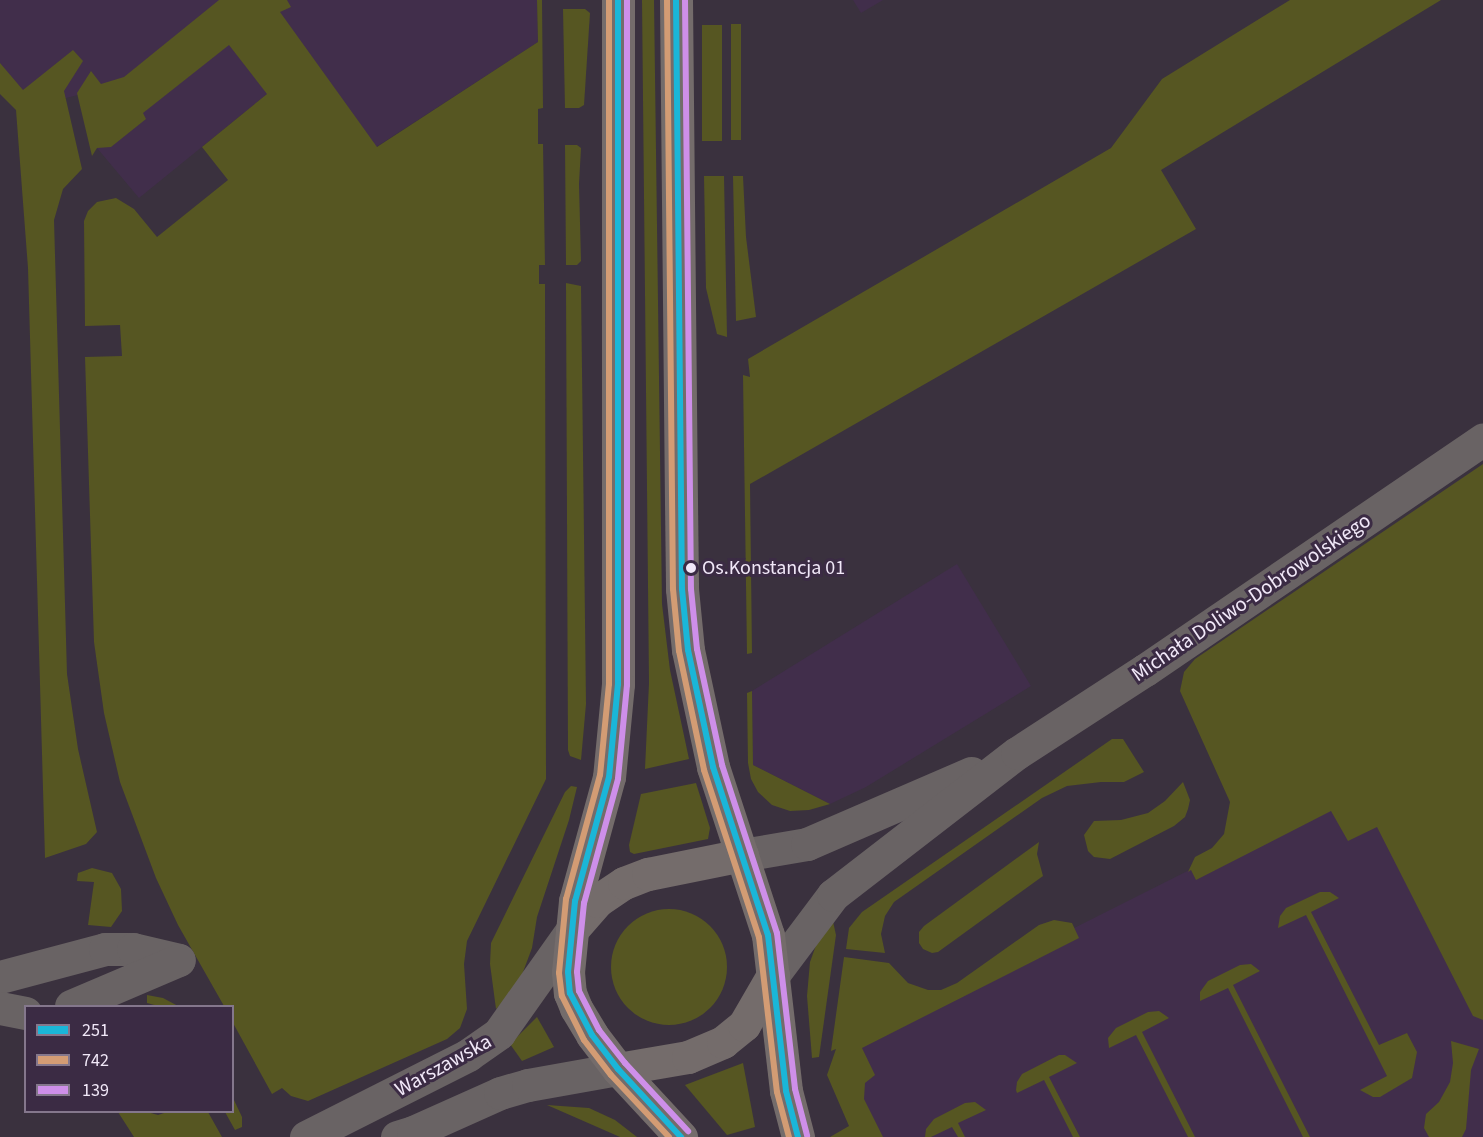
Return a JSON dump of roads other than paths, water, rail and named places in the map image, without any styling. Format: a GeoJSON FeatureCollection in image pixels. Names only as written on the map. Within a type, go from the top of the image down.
{"type":"FeatureCollection","features":[{"type":"Feature","properties":{"kind":"main road","name":"Warszawska"},"geometry":{"type":"LineString","coordinates":[[572,930],[575,901],[609,777],[618,684],[618,0]]}},
{"type":"Feature","properties":{"kind":"main road"},"geometry":{"type":"LineString","coordinates":[[676,0],[682,589],[688,650],[713,767],[768,935],[786,1091],[798,1137]]}},
{"type":"Feature","properties":{"kind":"main road"},"geometry":{"type":"LineString","coordinates":[[681,1137],[618,1069],[592,1035],[570,993],[568,972],[572,930],[597,901],[624,883],[648,874],[742,855]]}},
{"type":"Feature","properties":{"kind":"main road"},"geometry":{"type":"LineString","coordinates":[[618,1069],[688,1057],[723,1042],[744,1025],[773,975]]}},
{"type":"Feature","properties":{"kind":"street","name":"Michała Doliwo-Dobrowolskiego"},"geometry":{"type":"LineString","coordinates":[[773,975],[833,895],[1017,753],[1145,669],[1483,439]]}},
{"type":"Feature","properties":{"kind":"street","name":"Michała Doliwo-Dobrowolskiego"},"geometry":{"type":"LineString","coordinates":[[742,855],[807,844],[1017,753]]}},
{"type":"Feature","properties":{"kind":"street","name":"Warszawska"},"geometry":{"type":"LineString","coordinates":[[306,1137],[468,1055],[499,1033],[572,930]]}},
{"type":"Feature","properties":{"kind":"street"},"geometry":{"type":"LineString","coordinates":[[0,977],[105,949],[133,949],[179,960],[73,1005]]}},
{"type":"Feature","properties":{"kind":"street"},"geometry":{"type":"LineString","coordinates":[[0,1008],[24,1013]]}},
{"type":"Feature","properties":{"kind":"street"},"geometry":{"type":"LineString","coordinates":[[397,1137],[528,1084],[618,1069]]}},
{"type":"Feature","properties":{"kind":"place","name":"Os.Konstancja 01"},"geometry":{"type":"Point","coordinates":[691,568]}}]}
